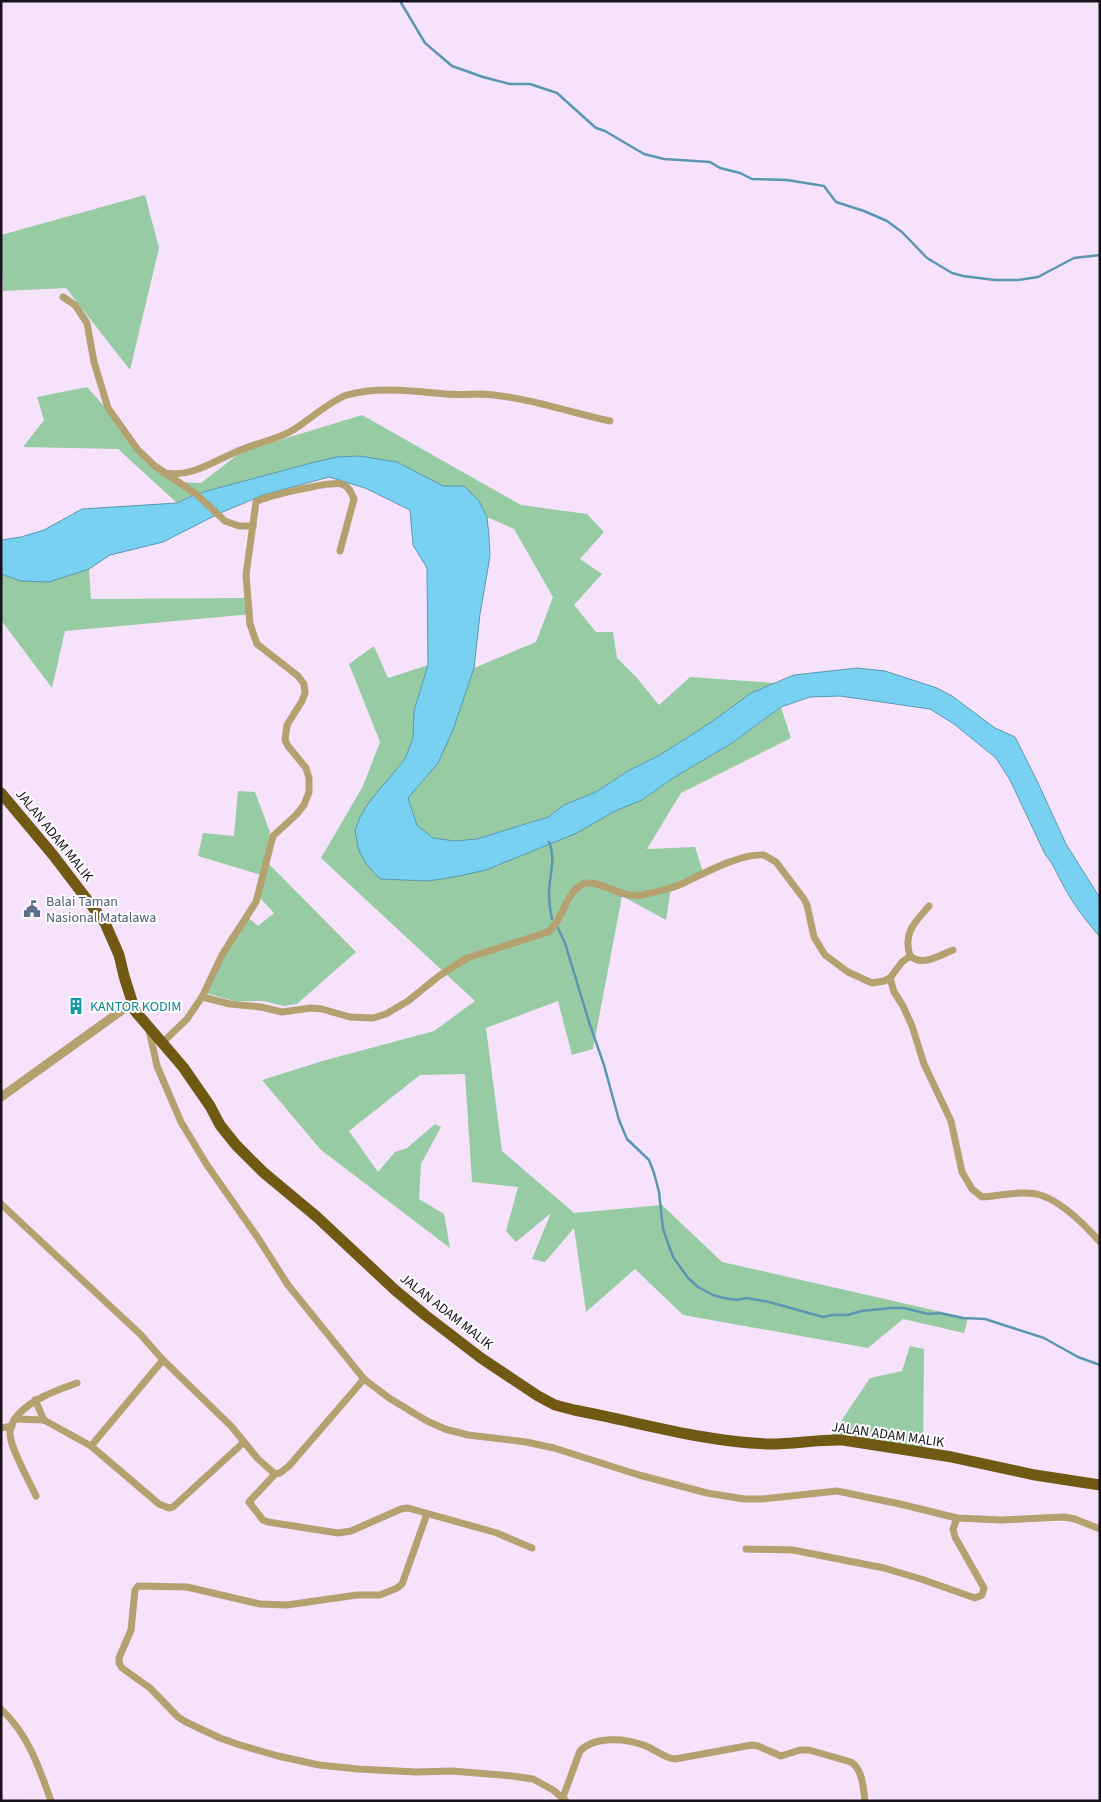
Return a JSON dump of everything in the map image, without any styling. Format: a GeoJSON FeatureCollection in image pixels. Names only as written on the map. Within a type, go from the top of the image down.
{"type":"FeatureCollection","features":[{"type":"Feature","properties":{"kind":"highway","name":"JALAN ADAM MALIK"},"geometry":{"type":"LineString","coordinates":[[1,793],[54,855],[105,923],[120,955],[124,976],[135,1011],[163,1042],[198,1086],[226,1134],[252,1162],[317,1217],[395,1290],[481,1358],[538,1396],[555,1405],[690,1435],[770,1444],[843,1440],[952,1457],[1035,1475],[1100,1485]]}},
{"type":"Feature","properties":{"kind":"street"},"geometry":{"type":"LineString","coordinates":[[63,297],[75,305],[87,323],[94,362],[107,405],[111,414],[141,454],[164,473],[196,494],[225,521],[237,525],[253,526]]}},
{"type":"Feature","properties":{"kind":"street"},"geometry":{"type":"LineString","coordinates":[[164,473],[173,475],[187,474],[216,463],[242,449],[274,439],[293,430],[343,396],[357,392],[414,391],[484,394],[610,422]]}},
{"type":"Feature","properties":{"kind":"street"},"geometry":{"type":"LineString","coordinates":[[163,1042],[187,1019],[202,997],[222,955],[256,902],[273,836],[296,815],[304,805],[309,792],[309,778],[306,768],[285,740],[287,725],[305,694],[304,684],[298,676],[262,650],[250,624],[246,575],[255,505],[259,500],[320,485],[336,484],[346,486],[354,499],[340,551]]}},
{"type":"Feature","properties":{"kind":"street"},"geometry":{"type":"LineString","coordinates":[[202,997],[230,1004],[261,1006],[282,1012],[311,1008],[350,1017],[373,1018],[386,1014],[408,1001],[450,968],[467,958],[548,932],[554,928],[570,898],[580,885],[591,882],[625,895],[640,895],[672,887],[724,865],[758,854],[768,856],[776,862],[804,899],[814,937],[825,956],[848,972],[872,983],[884,981],[890,978],[902,962],[910,956]]}},
{"type":"Feature","properties":{"kind":"street"},"geometry":{"type":"LineString","coordinates":[[910,956],[907,937],[913,925],[929,906]]}},
{"type":"Feature","properties":{"kind":"street"},"geometry":{"type":"LineString","coordinates":[[910,956],[918,960],[927,960],[953,950]]}},
{"type":"Feature","properties":{"kind":"street"},"geometry":{"type":"LineString","coordinates":[[890,978],[894,992],[910,1022],[924,1064],[951,1121],[962,1172],[972,1189],[982,1197],[1040,1194],[1069,1212],[1100,1242]]}},
{"type":"Feature","properties":{"kind":"street"},"geometry":{"type":"LineString","coordinates":[[2,1097],[132,1003]]}},
{"type":"Feature","properties":{"kind":"street"},"geometry":{"type":"LineString","coordinates":[[148,1027],[160,1076],[190,1138],[288,1285],[364,1379],[400,1406],[427,1421],[445,1429],[468,1435],[549,1446],[639,1475],[707,1493],[744,1499],[762,1499],[837,1491],[957,1518],[1001,1520],[1064,1517],[1075,1518],[1100,1529]]}},
{"type":"Feature","properties":{"kind":"street"},"geometry":{"type":"LineString","coordinates":[[1,1204],[140,1334],[163,1360],[231,1426],[258,1459],[275,1474]]}},
{"type":"Feature","properties":{"kind":"street"},"geometry":{"type":"LineString","coordinates":[[91,1446],[163,1360]]}},
{"type":"Feature","properties":{"kind":"street"},"geometry":{"type":"LineString","coordinates":[[364,1379],[289,1466],[280,1473],[275,1474],[249,1502],[263,1520],[338,1533],[351,1531],[404,1508],[497,1533],[532,1548]]}},
{"type":"Feature","properties":{"kind":"street"},"geometry":{"type":"LineString","coordinates":[[36,1496],[12,1442],[10,1432],[14,1422],[35,1400],[77,1383]]}},
{"type":"Feature","properties":{"kind":"street"},"geometry":{"type":"LineString","coordinates":[[35,1400],[44,1420]]}},
{"type":"Feature","properties":{"kind":"street"},"geometry":{"type":"LineString","coordinates":[[1,1428],[14,1422],[44,1420],[91,1446],[159,1504],[169,1508],[173,1507],[244,1442]]}},
{"type":"Feature","properties":{"kind":"street"},"geometry":{"type":"LineString","coordinates":[[427,1514],[402,1584],[380,1595],[358,1595],[292,1605],[270,1605],[187,1587],[138,1586],[135,1590],[131,1630],[119,1664],[150,1688],[182,1720],[220,1738],[250,1748],[320,1765],[416,1772],[452,1771],[512,1776],[533,1779],[565,1799],[580,1751],[591,1743],[618,1740],[643,1745],[670,1759],[752,1745],[781,1756],[800,1750],[809,1750],[851,1762],[860,1772],[865,1801]]}},
{"type":"Feature","properties":{"kind":"street"},"geometry":{"type":"LineString","coordinates":[[746,1549],[793,1550],[884,1568],[975,1598],[982,1595],[984,1588],[955,1537],[953,1529],[957,1518]]}},
{"type":"Feature","properties":{"kind":"street"},"geometry":{"type":"LineString","coordinates":[[1,1709],[22,1732],[40,1770],[51,1801]]}},
{"type":"Feature","properties":{"kind":"green space"},"geometry":{"type":"Polygon","coordinates":[[[145,195],[159,248],[130,370],[66,288],[3,291],[1,235],[145,195]]]}},
{"type":"Feature","properties":{"kind":"green space"},"geometry":{"type":"Polygon","coordinates":[[[87,387],[103,405],[137,454],[174,482],[201,483],[245,449],[362,415],[521,505],[587,514],[604,532],[580,559],[602,574],[574,605],[596,632],[613,632],[617,658],[637,678],[659,705],[690,677],[776,683],[751,693],[713,721],[660,755],[628,771],[596,792],[564,805],[548,817],[477,839],[455,841],[433,838],[417,825],[408,798],[438,763],[453,730],[474,668],[536,642],[553,597],[514,529],[487,517],[479,501],[464,486],[443,486],[397,462],[360,456],[311,463],[196,494],[177,503],[118,449],[23,447],[44,420],[37,397],[87,387]]]}},
{"type":"Feature","properties":{"kind":"green space"},"geometry":{"type":"Polygon","coordinates":[[[89,569],[91,599],[250,598],[253,614],[65,631],[52,688],[1,620],[1,574],[36,582],[55,580],[89,569]]]}},
{"type":"Feature","properties":{"kind":"green space"},"geometry":{"type":"Polygon","coordinates":[[[374,646],[388,678],[428,665],[414,711],[413,738],[405,759],[389,779],[380,879],[429,881],[642,800],[673,778],[732,743],[781,707],[791,738],[681,793],[647,849],[695,847],[704,875],[671,888],[666,920],[622,896],[593,1049],[572,1055],[558,1001],[486,1028],[502,1151],[574,1213],[662,1205],[722,1262],[968,1318],[964,1333],[903,1319],[868,1348],[683,1315],[635,1269],[586,1312],[574,1228],[545,1262],[532,1259],[551,1213],[516,1242],[506,1231],[518,1187],[472,1182],[465,1074],[420,1075],[349,1131],[378,1172],[395,1152],[407,1148],[435,1124],[441,1127],[421,1164],[419,1199],[444,1214],[450,1248],[321,1150],[262,1080],[326,1060],[434,1031],[475,1001],[321,858],[363,786],[380,742],[349,664],[374,646]]]}},
{"type":"Feature","properties":{"kind":"green space"},"geometry":{"type":"Polygon","coordinates":[[[238,791],[255,792],[270,832],[265,860],[356,952],[297,1004],[284,1006],[264,1001],[234,1001],[202,992],[229,937],[245,915],[258,926],[274,913],[258,896],[261,875],[198,856],[203,833],[234,836],[238,791]]]}},
{"type":"Feature","properties":{"kind":"green space"},"geometry":{"type":"Polygon","coordinates":[[[910,1346],[924,1349],[923,1453],[829,1439],[870,1378],[902,1371],[910,1346]]]}},
{"type":"Feature","properties":{"kind":"water"},"geometry":{"type":"Polygon","coordinates":[[[360,456],[397,462],[443,486],[464,486],[479,501],[487,517],[490,556],[480,614],[474,668],[453,730],[438,763],[408,798],[417,825],[433,838],[455,841],[477,839],[548,817],[564,805],[596,792],[628,771],[660,755],[713,721],[751,693],[794,675],[857,668],[885,671],[937,688],[952,696],[995,728],[1015,737],[1066,844],[1100,898],[1100,937],[1078,910],[1064,887],[1052,863],[1045,854],[1010,780],[996,758],[954,724],[930,709],[840,696],[810,697],[781,707],[732,743],[673,778],[642,800],[615,811],[577,833],[486,870],[429,881],[380,879],[367,865],[359,851],[355,830],[360,817],[370,801],[405,759],[413,738],[414,711],[428,665],[427,568],[413,545],[410,510],[365,488],[329,477],[263,495],[218,514],[163,542],[110,555],[89,569],[49,582],[21,581],[1,574],[1,540],[21,537],[44,530],[82,509],[177,503],[196,494],[311,463],[337,457],[360,456]]]}},
{"type":"Feature","properties":{"kind":"waterway"},"geometry":{"type":"LineString","coordinates":[[400,1],[425,43],[452,66],[510,84],[530,84],[557,93],[596,128],[605,131],[644,154],[664,159],[710,162],[720,168],[740,173],[752,179],[787,180],[824,186],[836,202],[887,221],[902,232],[927,258],[952,273],[995,280],[1018,280],[1038,277],[1074,258],[1100,255]]}},
{"type":"Feature","properties":{"kind":"waterway"},"geometry":{"type":"LineString","coordinates":[[549,842],[552,854],[549,890],[552,919]]}},
{"type":"Feature","properties":{"kind":"waterway"},"geometry":{"type":"LineString","coordinates":[[558,928],[565,943],[604,1065],[619,1120],[627,1139],[649,1160],[659,1192],[663,1229],[673,1257],[688,1278],[698,1287],[713,1295],[724,1298],[737,1300],[746,1298],[769,1302],[823,1317],[848,1315],[861,1311],[904,1308],[928,1314],[939,1313],[963,1318],[985,1319],[1044,1338],[1078,1357],[1100,1365]]}},
{"type":"Feature","properties":{"kind":"place","name":"Balai Taman Nasional Matalawa"},"geometry":{"type":"Point","coordinates":[32,909]}},
{"type":"Feature","properties":{"kind":"place","name":"KANTOR KODIM"},"geometry":{"type":"Point","coordinates":[76,1006]}}]}
